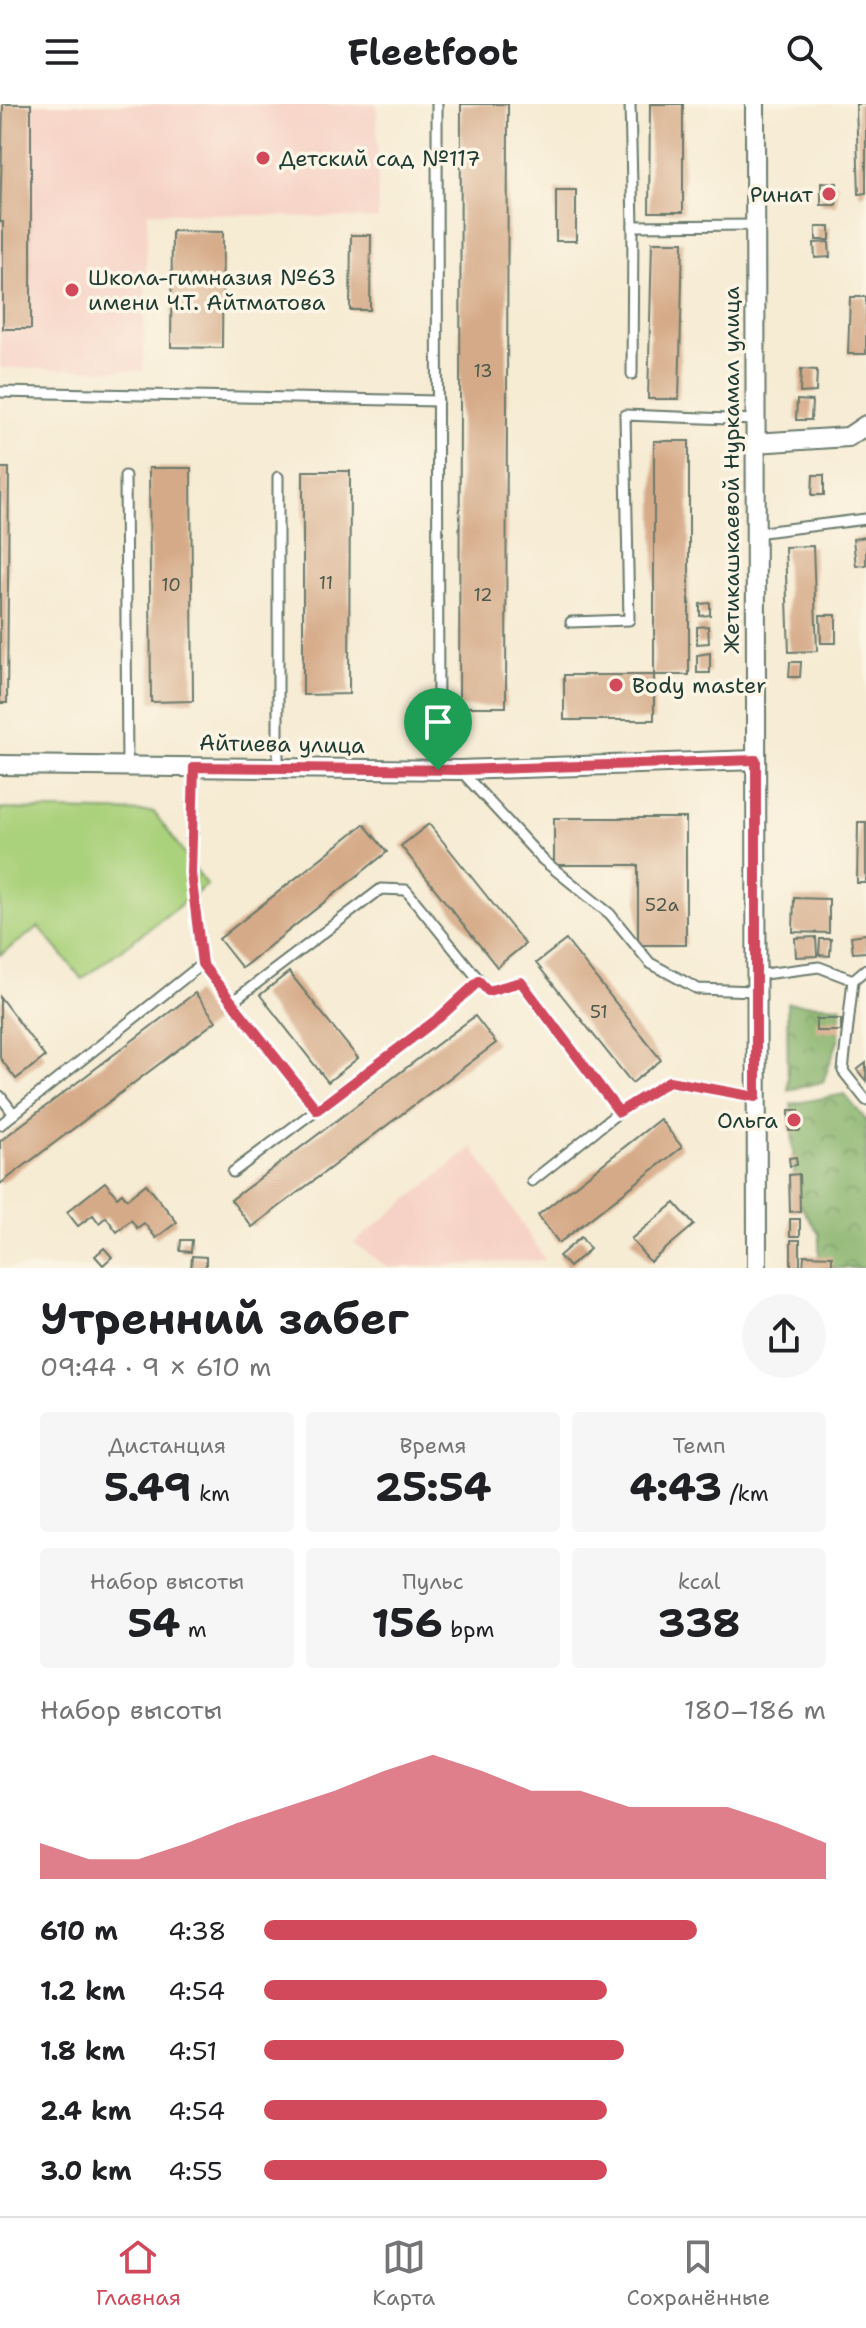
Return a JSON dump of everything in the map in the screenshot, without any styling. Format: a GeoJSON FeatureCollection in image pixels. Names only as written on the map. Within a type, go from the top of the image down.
{"type":"FeatureCollection","features":[{"type":"Feature","properties":{"kind":"street","name":"Жетикашкаевой Нуркамал улица"},"geometry":{"type":"LineString","coordinates":[[755,104],[757,1268]]}},
{"type":"Feature","properties":{"kind":"street"},"geometry":{"type":"LineString","coordinates":[[755,443],[848,437],[866,425]]}},
{"type":"Feature","properties":{"kind":"street","name":"Айтиева улица"},"geometry":{"type":"LineString","coordinates":[[0,765],[460,770],[756,760]]}},
{"type":"Feature","properties":{"kind":"lane"},"geometry":{"type":"LineString","coordinates":[[437,104],[438,770]]}},
{"type":"Feature","properties":{"kind":"lane"},"geometry":{"type":"LineString","coordinates":[[630,104],[632,374]]}},
{"type":"Feature","properties":{"kind":"lane"},"geometry":{"type":"LineString","coordinates":[[633,226],[755,225]]}},
{"type":"Feature","properties":{"kind":"lane"},"geometry":{"type":"LineString","coordinates":[[0,392],[438,401]]}},
{"type":"Feature","properties":{"kind":"lane"},"geometry":{"type":"LineString","coordinates":[[571,622],[629,620],[625,415],[755,420]]}},
{"type":"Feature","properties":{"kind":"lane"},"geometry":{"type":"LineString","coordinates":[[125,476],[127,767]]}},
{"type":"Feature","properties":{"kind":"lane"},"geometry":{"type":"LineString","coordinates":[[278,477],[278,768]]}},
{"type":"Feature","properties":{"kind":"lane"},"geometry":{"type":"LineString","coordinates":[[755,533],[866,519]]}},
{"type":"Feature","properties":{"kind":"lane"},"geometry":{"type":"LineString","coordinates":[[194,767],[191,873],[202,964],[317,1110]]}},
{"type":"Feature","properties":{"kind":"lane"},"geometry":{"type":"LineString","coordinates":[[460,770],[543,860],[610,914],[650,963],[698,989],[756,983],[819,967],[853,980]]}},
{"type":"Feature","properties":{"kind":"lane"},"geometry":{"type":"LineString","coordinates":[[232,1002],[381,889],[406,890],[488,991],[521,982],[619,1112]]}},
{"type":"Feature","properties":{"kind":"lane"},"geometry":{"type":"LineString","coordinates":[[0,1125],[202,964]]}},
{"type":"Feature","properties":{"kind":"lane"},"geometry":{"type":"LineString","coordinates":[[866,969],[853,980],[843,1071],[866,1100]]}},
{"type":"Feature","properties":{"kind":"lane"},"geometry":{"type":"LineString","coordinates":[[233,1172],[440,1017],[479,981]]}},
{"type":"Feature","properties":{"kind":"lane"},"geometry":{"type":"LineString","coordinates":[[532,1181],[619,1112],[669,1081],[756,1097]]}},
{"type":"Feature","properties":{"kind":"lane"},"geometry":{"type":"LineString","coordinates":[[0,1096],[14,1114]]}},
{"type":"Feature","properties":{"kind":"shaded area","name":"Школа-гимназия №63 имени Ч.Т. Айтматова"},"geometry":{"type":"Polygon","coordinates":[[[0,104],[377,104],[378,219],[148,212],[143,371],[0,368],[0,104]]]}},
{"type":"Feature","properties":{"kind":"shaded area"},"geometry":{"type":"Polygon","coordinates":[[[473,1147],[545,1260],[388,1268],[354,1243],[473,1147]]]}},
{"type":"Feature","properties":{"kind":"green space"},"geometry":{"type":"Polygon","coordinates":[[[0,809],[154,812],[207,885],[82,979],[39,927],[0,955],[0,809]]]}},
{"type":"Feature","properties":{"kind":"green space"},"geometry":{"type":"Polygon","coordinates":[[[787,1003],[841,1006],[839,1038],[823,1082],[788,1090],[787,1003]]]}},
{"type":"Feature","properties":{"kind":"green space"},"geometry":{"type":"Polygon","coordinates":[[[844,1094],[866,1120],[866,1268],[819,1268],[819,1234],[795,1197],[791,1104],[844,1094]]]}},
{"type":"Feature","properties":{"kind":"building"},"geometry":{"type":"Polygon","coordinates":[[[3,104],[31,104],[31,329],[3,329],[3,222],[0,222],[3,104]]]}},
{"type":"Feature","properties":{"kind":"building"},"geometry":{"type":"Polygon","coordinates":[[[461,104],[508,104],[506,707],[459,707],[461,104]]]}},
{"type":"Feature","properties":{"kind":"building"},"geometry":{"type":"Polygon","coordinates":[[[650,104],[683,104],[683,212],[649,212],[650,104]]]}},
{"type":"Feature","properties":{"kind":"building"},"geometry":{"type":"Polygon","coordinates":[[[856,104],[866,104],[866,193],[859,194],[856,104]]]}},
{"type":"Feature","properties":{"kind":"building","name":"Ринат"},"geometry":{"type":"Polygon","coordinates":[[[821,182],[837,183],[836,205],[821,205],[821,182]]]}},
{"type":"Feature","properties":{"kind":"building"},"geometry":{"type":"Polygon","coordinates":[[[556,190],[576,190],[576,241],[556,241],[556,190]]]}},
{"type":"Feature","properties":{"kind":"building"},"geometry":{"type":"Polygon","coordinates":[[[816,227],[830,227],[830,240],[816,240],[816,227]]]}},
{"type":"Feature","properties":{"kind":"building"},"geometry":{"type":"Polygon","coordinates":[[[172,231],[223,232],[222,348],[171,347],[172,231]]]}},
{"type":"Feature","properties":{"kind":"building"},"geometry":{"type":"Polygon","coordinates":[[[351,235],[371,235],[370,310],[350,310],[351,235]]]}},
{"type":"Feature","properties":{"kind":"building"},"geometry":{"type":"Polygon","coordinates":[[[652,242],[683,242],[679,399],[648,399],[652,242]]]}},
{"type":"Feature","properties":{"kind":"building"},"geometry":{"type":"Polygon","coordinates":[[[829,242],[830,257],[815,258],[814,243],[829,242]]]}},
{"type":"Feature","properties":{"kind":"building"},"geometry":{"type":"Polygon","coordinates":[[[850,297],[866,297],[866,354],[848,354],[850,297]]]}},
{"type":"Feature","properties":{"kind":"building"},"geometry":{"type":"Polygon","coordinates":[[[801,369],[817,370],[816,392],[800,393],[801,369]]]}},
{"type":"Feature","properties":{"kind":"building"},"geometry":{"type":"Polygon","coordinates":[[[797,400],[812,401],[811,420],[796,420],[797,400]]]}},
{"type":"Feature","properties":{"kind":"building"},"geometry":{"type":"Polygon","coordinates":[[[654,441],[689,441],[689,675],[654,675],[654,441]]]}},
{"type":"Feature","properties":{"kind":"building"},"geometry":{"type":"Polygon","coordinates":[[[0,468],[9,468],[7,703],[0,703],[0,468]]]}},
{"type":"Feature","properties":{"kind":"building"},"geometry":{"type":"Polygon","coordinates":[[[149,468],[191,468],[193,701],[151,702],[149,468]]]}},
{"type":"Feature","properties":{"kind":"building"},"geometry":{"type":"Polygon","coordinates":[[[303,471],[350,471],[349,694],[303,695],[303,471]]]}},
{"type":"Feature","properties":{"kind":"building"},"geometry":{"type":"Polygon","coordinates":[[[813,475],[824,475],[824,495],[812,495],[813,475]]]}},
{"type":"Feature","properties":{"kind":"building"},"geometry":{"type":"Polygon","coordinates":[[[866,537],[866,565],[856,566],[853,539],[866,537]]]}},
{"type":"Feature","properties":{"kind":"building"},"geometry":{"type":"Polygon","coordinates":[[[813,546],[817,651],[789,652],[785,547],[813,546]]]}},
{"type":"Feature","properties":{"kind":"building"},"geometry":{"type":"Polygon","coordinates":[[[710,603],[710,615],[700,616],[700,604],[710,603]]]}},
{"type":"Feature","properties":{"kind":"building"},"geometry":{"type":"Polygon","coordinates":[[[820,615],[836,615],[836,643],[821,643],[820,615]]]}},
{"type":"Feature","properties":{"kind":"building"},"geometry":{"type":"Polygon","coordinates":[[[708,626],[709,643],[697,644],[697,627],[708,626]]]}},
{"type":"Feature","properties":{"kind":"building"},"geometry":{"type":"Polygon","coordinates":[[[710,653],[710,673],[697,673],[697,655],[710,653]]]}},
{"type":"Feature","properties":{"kind":"building"},"geometry":{"type":"Polygon","coordinates":[[[790,662],[801,662],[800,677],[789,677],[790,662]]]}},
{"type":"Feature","properties":{"kind":"building"},"geometry":{"type":"Polygon","coordinates":[[[564,675],[654,675],[654,720],[564,720],[564,675]]]}},
{"type":"Feature","properties":{"kind":"building"},"geometry":{"type":"Polygon","coordinates":[[[554,818],[686,818],[686,945],[638,945],[638,865],[554,865],[554,818]]]}},
{"type":"Feature","properties":{"kind":"building"},"geometry":{"type":"Polygon","coordinates":[[[858,822],[866,822],[866,883],[857,883],[858,822]]]}},
{"type":"Feature","properties":{"kind":"building"},"geometry":{"type":"Polygon","coordinates":[[[364,824],[387,852],[242,968],[219,939],[364,824]]]}},
{"type":"Feature","properties":{"kind":"building"},"geometry":{"type":"Polygon","coordinates":[[[429,824],[525,944],[497,967],[401,846],[429,824]]]}},
{"type":"Feature","properties":{"kind":"building"},"geometry":{"type":"Polygon","coordinates":[[[794,898],[829,899],[829,933],[793,932],[794,898]]]}},
{"type":"Feature","properties":{"kind":"building"},"geometry":{"type":"Polygon","coordinates":[[[866,934],[866,952],[853,953],[851,936],[866,934]]]}},
{"type":"Feature","properties":{"kind":"building"},"geometry":{"type":"Polygon","coordinates":[[[816,937],[817,956],[796,957],[795,938],[816,937]]]}},
{"type":"Feature","properties":{"kind":"building"},"geometry":{"type":"Polygon","coordinates":[[[820,939],[831,939],[830,956],[819,955],[820,939]]]}},
{"type":"Feature","properties":{"kind":"building"},"geometry":{"type":"Polygon","coordinates":[[[566,940],[661,1060],[632,1083],[536,963],[566,940]]]}},
{"type":"Feature","properties":{"kind":"building"},"geometry":{"type":"Polygon","coordinates":[[[289,972],[358,1058],[328,1082],[260,995],[289,972]]]}},
{"type":"Feature","properties":{"kind":"building"},"geometry":{"type":"Polygon","coordinates":[[[195,993],[216,1021],[0,1184],[0,1141],[195,993]]]}},
{"type":"Feature","properties":{"kind":"building"},"geometry":{"type":"Polygon","coordinates":[[[0,997],[45,1057],[16,1079],[0,1058],[0,997]]]}},
{"type":"Feature","properties":{"kind":"building"},"geometry":{"type":"Polygon","coordinates":[[[475,1016],[496,1043],[252,1227],[231,1200],[475,1016]]]}},
{"type":"Feature","properties":{"kind":"building"},"geometry":{"type":"Polygon","coordinates":[[[816,1019],[841,1019],[841,1031],[816,1031],[816,1019]]]}},
{"type":"Feature","properties":{"kind":"building"},"geometry":{"type":"Polygon","coordinates":[[[866,1063],[866,1081],[857,1070],[866,1063]]]}},
{"type":"Feature","properties":{"kind":"building","name":"Ольга"},"geometry":{"type":"Polygon","coordinates":[[[789,1110],[799,1110],[800,1131],[789,1131],[789,1110]]]}},
{"type":"Feature","properties":{"kind":"building"},"geometry":{"type":"Polygon","coordinates":[[[660,1119],[682,1147],[559,1243],[538,1215],[660,1119]]]}},
{"type":"Feature","properties":{"kind":"building"},"geometry":{"type":"Polygon","coordinates":[[[796,1157],[797,1165],[790,1166],[789,1158],[796,1157]]]}},
{"type":"Feature","properties":{"kind":"building"},"geometry":{"type":"Polygon","coordinates":[[[799,1174],[800,1211],[790,1212],[789,1175],[799,1174]]]}},
{"type":"Feature","properties":{"kind":"building"},"geometry":{"type":"Polygon","coordinates":[[[105,1182],[117,1197],[122,1193],[127,1199],[146,1184],[177,1222],[156,1238],[144,1223],[137,1228],[131,1220],[117,1232],[106,1217],[99,1223],[93,1215],[78,1226],[67,1212],[105,1182]]]}},
{"type":"Feature","properties":{"kind":"building"},"geometry":{"type":"Polygon","coordinates":[[[675,1203],[694,1225],[650,1262],[631,1239],[675,1203]]]}},
{"type":"Feature","properties":{"kind":"building"},"geometry":{"type":"Polygon","coordinates":[[[790,1219],[800,1219],[800,1236],[790,1236],[790,1219]]]}},
{"type":"Feature","properties":{"kind":"building"},"geometry":{"type":"Polygon","coordinates":[[[581,1237],[590,1249],[569,1267],[559,1256],[581,1237]]]}},
{"type":"Feature","properties":{"kind":"building"},"geometry":{"type":"Polygon","coordinates":[[[181,1240],[192,1240],[191,1252],[180,1251],[181,1240]]]}},
{"type":"Feature","properties":{"kind":"building"},"geometry":{"type":"Polygon","coordinates":[[[791,1240],[800,1240],[800,1268],[791,1268],[791,1240]]]}},
{"type":"Feature","properties":{"kind":"building"},"geometry":{"type":"Polygon","coordinates":[[[104,1248],[112,1257],[103,1265],[95,1256],[104,1248]]]}},
{"type":"Feature","properties":{"kind":"building"},"geometry":{"type":"Polygon","coordinates":[[[804,1255],[832,1256],[832,1268],[803,1268],[804,1255]]]}},
{"type":"Feature","properties":{"kind":"building"},"geometry":{"type":"Polygon","coordinates":[[[192,1256],[206,1257],[206,1268],[191,1268],[192,1256]]]}},
{"type":"Feature","properties":{"kind":"place","name":"Детский сад №117"},"geometry":{"type":"Point","coordinates":[263,158]}},
{"type":"Feature","properties":{"kind":"place","name":"Ринат"},"geometry":{"type":"Point","coordinates":[829,194]}},
{"type":"Feature","properties":{"kind":"place","name":"Школа-гимназия №63 имени Ч.Т. Айтматова"},"geometry":{"type":"Point","coordinates":[72,290]}},
{"type":"Feature","properties":{"kind":"place","name":"Body master"},"geometry":{"type":"Point","coordinates":[616,685]}},
{"type":"Feature","properties":{"kind":"place","name":"Ольга"},"geometry":{"type":"Point","coordinates":[794,1120]}},
{"type":"Feature","properties":{"kind":"route"},"geometry":{"type":"LineString","coordinates":[[756,760],[756,1097],[669,1081],[619,1112],[521,982],[488,991],[479,981],[440,1017],[317,1110],[202,964],[191,873],[194,767],[438,770],[756,760]]}}]}
